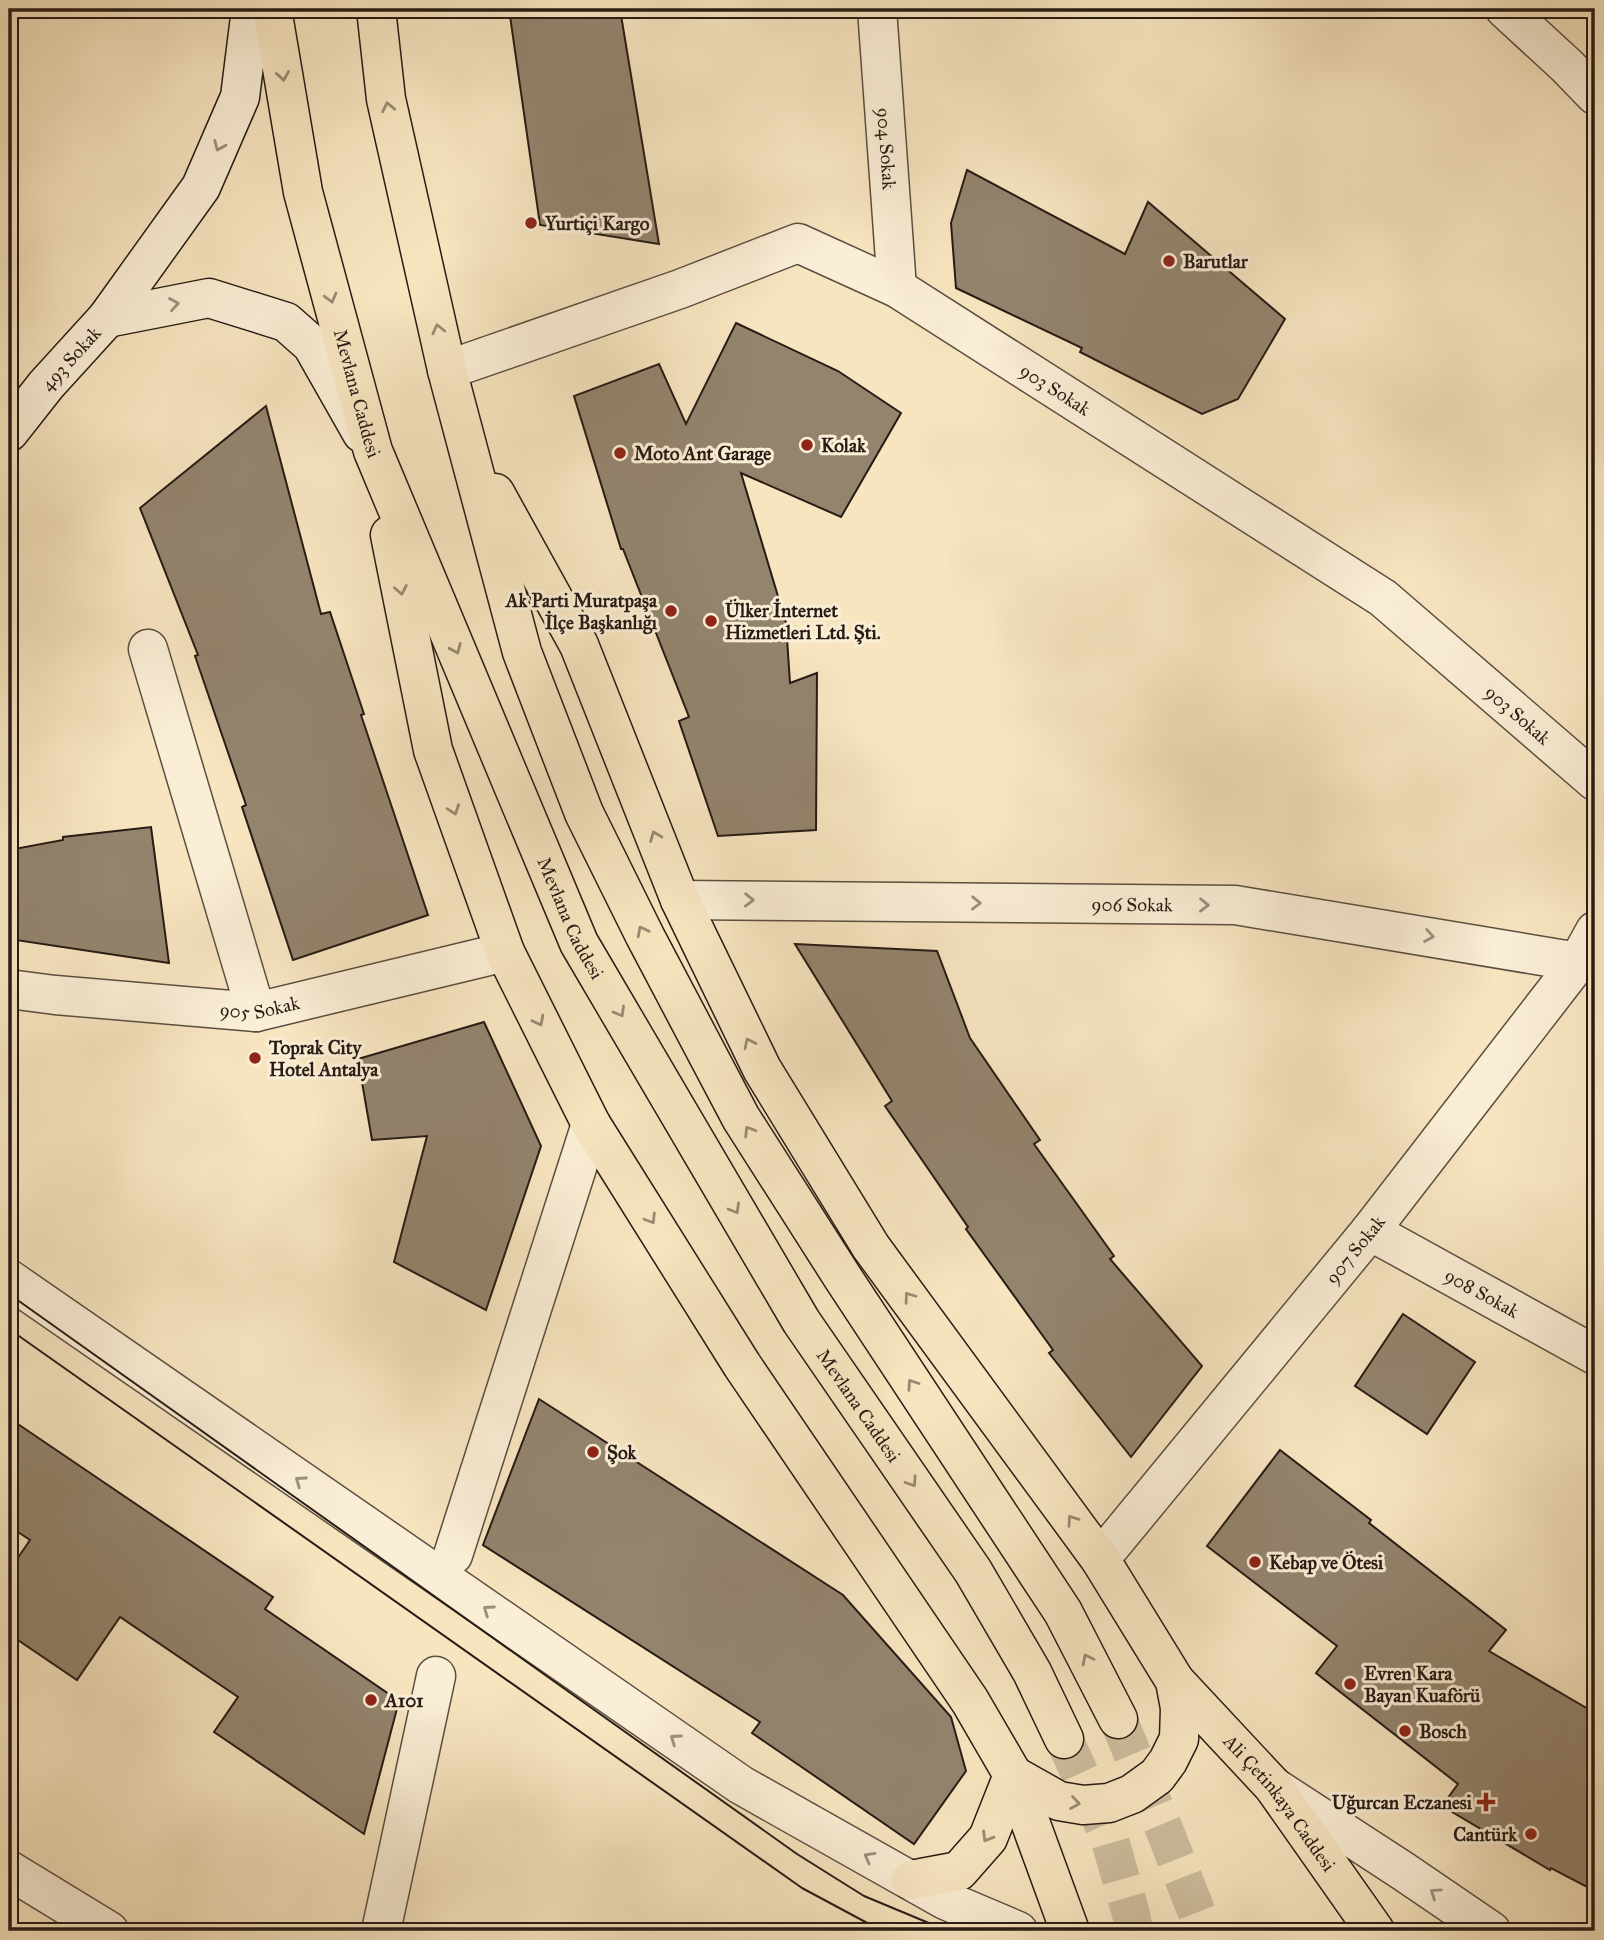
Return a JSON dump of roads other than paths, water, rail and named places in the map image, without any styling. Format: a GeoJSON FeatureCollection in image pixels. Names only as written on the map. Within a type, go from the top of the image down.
{"type":"FeatureCollection","features":[{"type":"Feature","properties":{"kind":"main road","name":"Mevlana Caddesi"},"geometry":{"type":"LineString","coordinates":[[272,9],[303,192],[373,451],[579,943],[801,1321],[973,1571],[1032,1672],[1064,1739]]}},
{"type":"Feature","properties":{"kind":"main road"},"geometry":{"type":"LineString","coordinates":[[376,9],[386,99],[447,370],[522,652],[584,813],[741,1118],[864,1311],[1063,1612],[1118,1719]]}},
{"type":"Feature","properties":{"kind":"main road"},"geometry":{"type":"LineString","coordinates":[[467,442],[579,645],[680,900],[762,1069],[872,1247],[1100,1559],[1175,1681],[1180,1708],[1179,1739],[1157,1776],[1132,1794],[1109,1803],[1083,1805],[1059,1801],[1013,1774]]}},
{"type":"Feature","properties":{"kind":"main road"},"geometry":{"type":"LineString","coordinates":[[373,451],[433,750],[505,952],[591,1124],[743,1365],[970,1701],[1013,1774],[1070,1931]]}},
{"type":"Feature","properties":{"kind":"main road","name":"Ali Çetinkaya Caddesi"},"geometry":{"type":"LineString","coordinates":[[1175,1681],[1273,1786],[1376,1931]]}},
{"type":"Feature","properties":{"kind":"main road"},"geometry":{"type":"LineString","coordinates":[[911,1880],[959,1871],[988,1838],[1013,1774]]}},
{"type":"Feature","properties":{"kind":"main road"},"geometry":{"type":"LineString","coordinates":[[1054,1883],[1078,1931]]}},
{"type":"Feature","properties":{"kind":"street","name":"493 Sokak"},"geometry":{"type":"LineString","coordinates":[[9,432],[46,385],[107,318],[201,187],[240,97],[251,9]]}},
{"type":"Feature","properties":{"kind":"street","name":"904 Sokak"},"geometry":{"type":"LineString","coordinates":[[877,9],[897,288]]}},
{"type":"Feature","properties":{"kind":"street"},"geometry":{"type":"LineString","coordinates":[[1505,9],[1595,95]]}},
{"type":"Feature","properties":{"kind":"street","name":"903 Sokak"},"geometry":{"type":"LineString","coordinates":[[447,370],[680,289],[798,243],[897,288],[1383,598],[1595,781]]}},
{"type":"Feature","properties":{"kind":"street"},"geometry":{"type":"LineString","coordinates":[[107,318],[209,298],[286,322],[312,345],[373,451]]}},
{"type":"Feature","properties":{"kind":"street"},"geometry":{"type":"LineString","coordinates":[[148,649],[256,1012]]}},
{"type":"Feature","properties":{"kind":"street","name":"906 Sokak"},"geometry":{"type":"LineString","coordinates":[[680,900],[1235,905],[1587,947]]}},
{"type":"Feature","properties":{"kind":"street","name":"907 Sokak"},"geometry":{"type":"LineString","coordinates":[[1100,1559],[1370,1231],[1587,947]]}},
{"type":"Feature","properties":{"kind":"street","name":"905 Sokak"},"geometry":{"type":"LineString","coordinates":[[9,989],[256,1012],[505,952]]}},
{"type":"Feature","properties":{"kind":"street"},"geometry":{"type":"LineString","coordinates":[[453,1555],[591,1124]]}},
{"type":"Feature","properties":{"kind":"street","name":"908 Sokak"},"geometry":{"type":"LineString","coordinates":[[1370,1231],[1595,1355]]}},
{"type":"Feature","properties":{"kind":"street"},"geometry":{"type":"LineString","coordinates":[[9,1279],[741,1785],[945,1899],[1018,1931]]}},
{"type":"Feature","properties":{"kind":"street"},"geometry":{"type":"LineString","coordinates":[[381,1931],[436,1676]]}},
{"type":"Feature","properties":{"kind":"street"},"geometry":{"type":"LineString","coordinates":[[1273,1786],[1491,1931]]}},
{"type":"Feature","properties":{"kind":"street"},"geometry":{"type":"LineString","coordinates":[[9,1870],[105,1930]]}},
{"type":"Feature","properties":{"kind":"tunnel"},"geometry":{"type":"LineString","coordinates":[[1118,1719],[1197,1913],[1199,1931]]}},
{"type":"Feature","properties":{"kind":"tunnel"},"geometry":{"type":"LineString","coordinates":[[1064,1739],[1109,1837],[1134,1931]]}},
{"type":"Feature","properties":{"kind":"tram line"},"geometry":{"type":"LineString","coordinates":[[9,1294],[797,1854],[864,1896],[948,1931]]}},
{"type":"Feature","properties":{"kind":"tram line"},"geometry":{"type":"LineString","coordinates":[[9,1329],[802,1888],[887,1931]]}},
{"type":"Feature","properties":{"kind":"place","name":"Yurtiçi Kargo"},"geometry":{"type":"Point","coordinates":[531,223]}},
{"type":"Feature","properties":{"kind":"place","name":"Barutlar"},"geometry":{"type":"Point","coordinates":[1169,261]}},
{"type":"Feature","properties":{"kind":"place","name":"Kolak"},"geometry":{"type":"Point","coordinates":[807,445]}},
{"type":"Feature","properties":{"kind":"place","name":"Moto Ant Garage"},"geometry":{"type":"Point","coordinates":[620,453]}},
{"type":"Feature","properties":{"kind":"place","name":"Ak Parti Muratpaşa İlçe Başkanlığı"},"geometry":{"type":"Point","coordinates":[671,611]}},
{"type":"Feature","properties":{"kind":"place","name":"Ülker İnternet Hizmetleri Ltd. Şti."},"geometry":{"type":"Point","coordinates":[711,621]}},
{"type":"Feature","properties":{"kind":"place","name":"Toprak City Hotel Antalya"},"geometry":{"type":"Point","coordinates":[255,1058]}},
{"type":"Feature","properties":{"kind":"place","name":"Şok"},"geometry":{"type":"Point","coordinates":[593,1452]}},
{"type":"Feature","properties":{"kind":"place","name":"Kebap ve Ötesi"},"geometry":{"type":"Point","coordinates":[1255,1562]}},
{"type":"Feature","properties":{"kind":"place","name":"Evren Kara Bayan Kuaförü"},"geometry":{"type":"Point","coordinates":[1350,1684]}},
{"type":"Feature","properties":{"kind":"place","name":"A101"},"geometry":{"type":"Point","coordinates":[371,1700]}},
{"type":"Feature","properties":{"kind":"place","name":"Bosch"},"geometry":{"type":"Point","coordinates":[1405,1731]}},
{"type":"Feature","properties":{"kind":"place","name":"Uğurcan Eczanesi"},"geometry":{"type":"Point","coordinates":[1486,1802]}},
{"type":"Feature","properties":{"kind":"place","name":"Cantürk"},"geometry":{"type":"Point","coordinates":[1531,1834]}}]}
